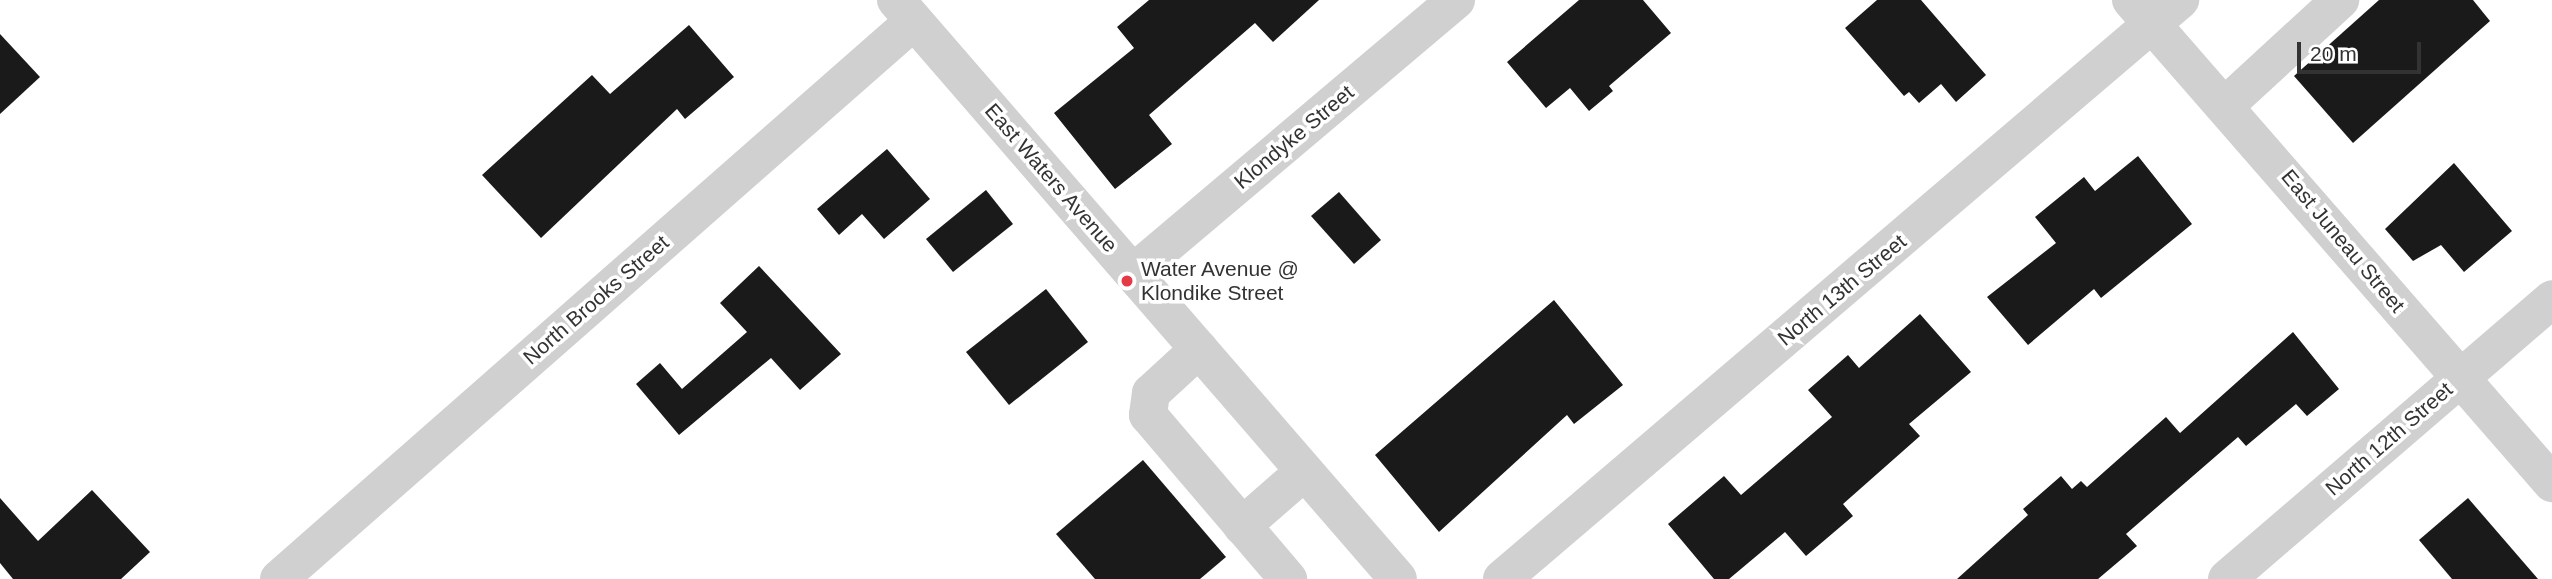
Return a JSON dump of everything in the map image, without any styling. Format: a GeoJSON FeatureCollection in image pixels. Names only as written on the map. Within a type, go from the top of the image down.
{"type":"FeatureCollection","features":[{"type":"Feature","properties":{"kind":"street","name":"Klondyke Street"},"geometry":{"type":"LineString","coordinates":[[1133,273],[1456,0]]}},
{"type":"Feature","properties":{"kind":"street"},"geometry":{"type":"LineString","coordinates":[[2227,104],[2340,0]]}},
{"type":"Feature","properties":{"kind":"street","name":"East Juneau Street"},"geometry":{"type":"LineString","coordinates":[[2155,8],[2227,104],[2552,483]]}},
{"type":"Feature","properties":{"kind":"street","name":"North 13th Street"},"geometry":{"type":"LineString","coordinates":[[1502,579],[2155,8]]}},
{"type":"Feature","properties":{"kind":"street","name":"East Waters Avenue"},"geometry":{"type":"LineString","coordinates":[[905,11],[1304,472],[1384,574]]}},
{"type":"Feature","properties":{"kind":"street","name":"North Brooks Street"},"geometry":{"type":"LineString","coordinates":[[279,579],[905,11]]}},
{"type":"Feature","properties":{"kind":"street","name":"North 12th Street"},"geometry":{"type":"LineString","coordinates":[[2227,579],[2552,299]]}},
{"type":"Feature","properties":{"kind":"street"},"geometry":{"type":"LineString","coordinates":[[1199,349],[1151,393],[1147,415],[1288,579]]}},
{"type":"Feature","properties":{"kind":"street"},"geometry":{"type":"LineString","coordinates":[[1242,526],[1304,472]]}},
{"type":"Feature","properties":{"kind":"building"},"geometry":{"type":"Polygon","coordinates":[[[1149,0],[1319,0],[1273,42],[1255,23],[1149,115],[1172,144],[1115,189],[1054,113],[1134,48],[1117,27],[1149,0]]]}},
{"type":"Feature","properties":{"kind":"building"},"geometry":{"type":"Polygon","coordinates":[[[1579,0],[1643,0],[1671,33],[1609,86],[1613,91],[1589,111],[1570,88],[1546,108],[1507,62],[1579,0]]]}},
{"type":"Feature","properties":{"kind":"building"},"geometry":{"type":"Polygon","coordinates":[[[1877,0],[1921,0],[1986,75],[1956,102],[1941,84],[1919,103],[1909,92],[1904,96],[1845,28],[1877,0]]]}},
{"type":"Feature","properties":{"kind":"building"},"geometry":{"type":"Polygon","coordinates":[[[2379,0],[2473,0],[2490,21],[2353,143],[2294,76],[2379,0]]]}},
{"type":"Feature","properties":{"kind":"building"},"geometry":{"type":"Polygon","coordinates":[[[689,25],[734,77],[685,119],[677,109],[541,238],[482,175],[592,75],[610,94],[689,25]]]}},
{"type":"Feature","properties":{"kind":"building"},"geometry":{"type":"Polygon","coordinates":[[[0,34],[40,77],[0,114],[0,34]]]}},
{"type":"Feature","properties":{"kind":"building"},"geometry":{"type":"Polygon","coordinates":[[[887,149],[930,199],[884,239],[862,214],[839,235],[817,209],[887,149]]]}},
{"type":"Feature","properties":{"kind":"building"},"geometry":{"type":"Polygon","coordinates":[[[2138,156],[2192,224],[2101,298],[2094,289],[2028,345],[1987,297],[2056,243],[2035,217],[2084,177],[2095,191],[2138,156]]]}},
{"type":"Feature","properties":{"kind":"building"},"geometry":{"type":"Polygon","coordinates":[[[2454,163],[2512,231],[2464,272],[2441,245],[2413,261],[2385,229],[2454,163]]]}},
{"type":"Feature","properties":{"kind":"building"},"geometry":{"type":"Polygon","coordinates":[[[986,190],[1013,224],[953,272],[926,239],[986,190]]]}},
{"type":"Feature","properties":{"kind":"building"},"geometry":{"type":"Polygon","coordinates":[[[1339,192],[1381,240],[1354,264],[1311,216],[1339,192]]]}},
{"type":"Feature","properties":{"kind":"building"},"geometry":{"type":"Polygon","coordinates":[[[759,266],[841,354],[800,390],[771,358],[679,435],[636,384],[660,363],[682,389],[747,332],[720,303],[759,266]]]}},
{"type":"Feature","properties":{"kind":"building"},"geometry":{"type":"Polygon","coordinates":[[[1046,289],[1088,342],[1009,405],[966,352],[1046,289]]]}},
{"type":"Feature","properties":{"kind":"building"},"geometry":{"type":"Polygon","coordinates":[[[1554,300],[1623,385],[1574,424],[1567,415],[1439,532],[1375,455],[1554,300]]]}},
{"type":"Feature","properties":{"kind":"building"},"geometry":{"type":"Polygon","coordinates":[[[1920,314],[1971,372],[1909,424],[1920,436],[1843,504],[1853,516],[1806,556],[1785,532],[1729,579],[1714,579],[1668,524],[1724,476],[1741,495],[1832,417],[1808,390],[1848,355],[1859,368],[1920,314]]]}},
{"type":"Feature","properties":{"kind":"building"},"geometry":{"type":"Polygon","coordinates":[[[2293,332],[2339,389],[2307,416],[2296,404],[2246,446],[2238,437],[2126,534],[2137,546],[2098,579],[1957,579],[2028,515],[2023,509],[2061,476],[2072,489],[2081,481],[2087,487],[2166,417],[2180,433],[2293,332]]]}},
{"type":"Feature","properties":{"kind":"building"},"geometry":{"type":"Polygon","coordinates":[[[1143,460],[1226,557],[1200,579],[1095,579],[1056,534],[1143,460]]]}},
{"type":"Feature","properties":{"kind":"building"},"geometry":{"type":"Polygon","coordinates":[[[92,490],[150,552],[121,579],[13,579],[0,563],[0,498],[38,541],[92,490]]]}},
{"type":"Feature","properties":{"kind":"building"},"geometry":{"type":"Polygon","coordinates":[[[2468,498],[2538,579],[2452,579],[2419,540],[2468,498]]]}},
{"type":"Feature","properties":{"kind":"place","name":"Water Avenue @ Klondike Street"},"geometry":{"type":"Point","coordinates":[1127,281]}}]}
